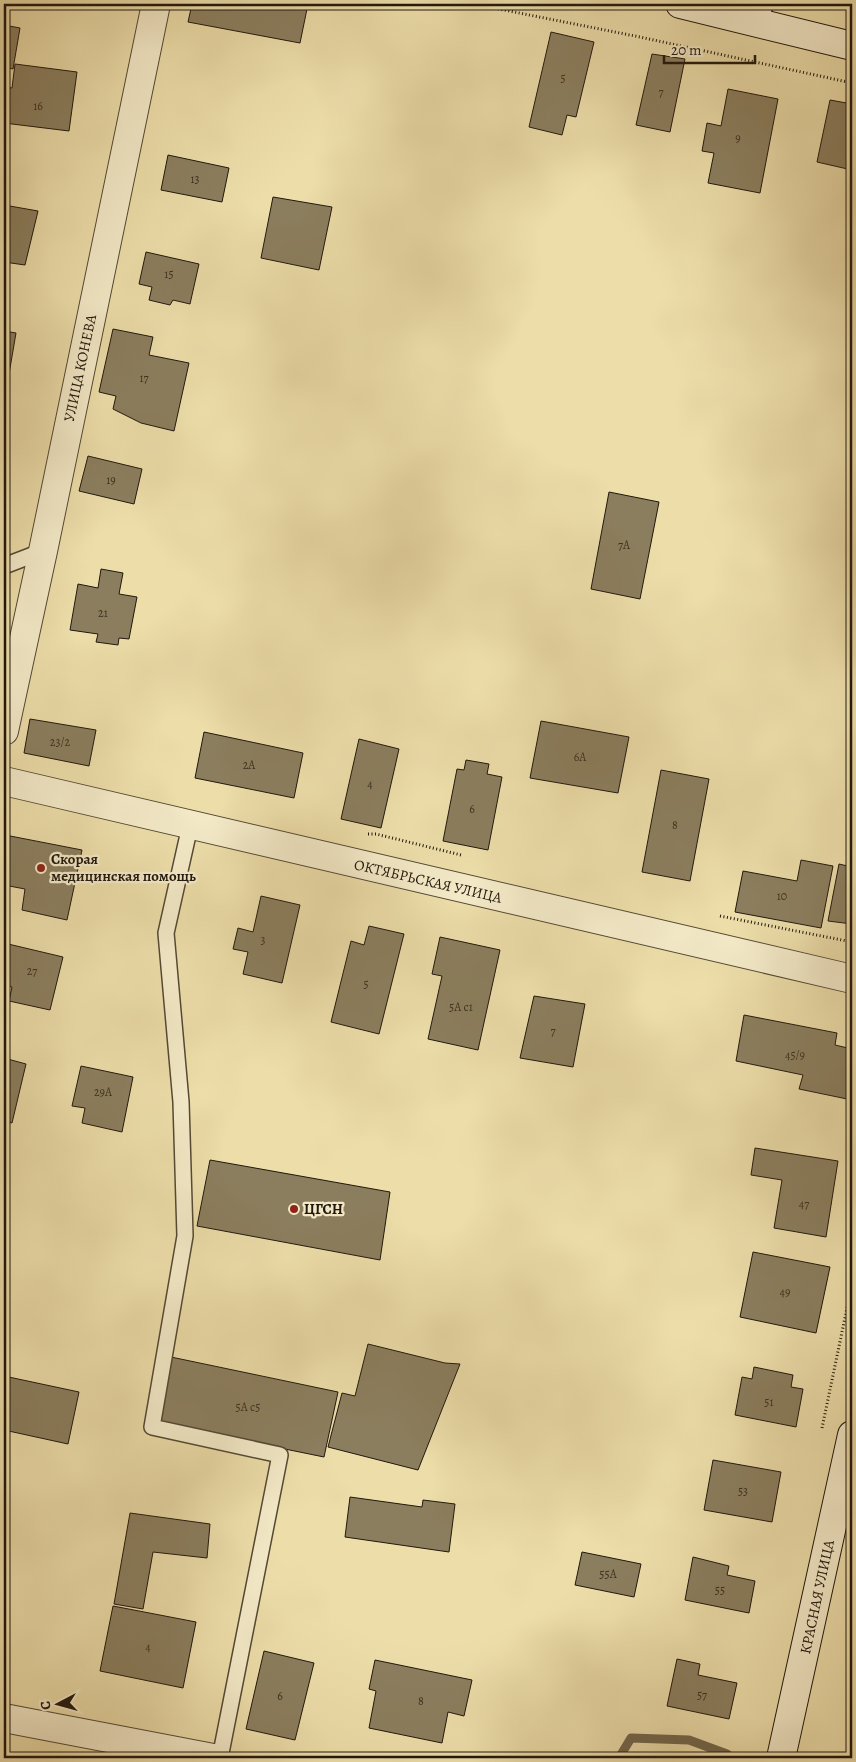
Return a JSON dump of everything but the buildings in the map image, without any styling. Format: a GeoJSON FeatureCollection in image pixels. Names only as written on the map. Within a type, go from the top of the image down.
{"type":"FeatureCollection","features":[{"type":"Feature","properties":{"kind":"street","name":"УЛИЦА КОНЕВА"},"geometry":{"type":"LineString","coordinates":[[4,731],[156,4]]}},
{"type":"Feature","properties":{"kind":"street"},"geometry":{"type":"LineString","coordinates":[[680,4],[763,14],[852,46]]}},
{"type":"Feature","properties":{"kind":"street","name":"ОКТЯБРЬСКАЯ УЛИЦА"},"geometry":{"type":"LineString","coordinates":[[4,781],[190,826],[852,979]]}},
{"type":"Feature","properties":{"kind":"street","name":"КРАСНАЯ УЛИЦА"},"geometry":{"type":"LineString","coordinates":[[781,1758],[852,1435]]}},
{"type":"Feature","properties":{"kind":"street"},"geometry":{"type":"LineString","coordinates":[[4,1718],[213,1758]]}},
{"type":"Feature","properties":{"kind":"lane"},"geometry":{"type":"LineString","coordinates":[[4,566],[43,550]]}},
{"type":"Feature","properties":{"kind":"lane"},"geometry":{"type":"LineString","coordinates":[[190,826],[166,933],[181,1102],[185,1236],[152,1427],[280,1455],[220,1758]]}},
{"type":"Feature","properties":{"kind":"path"},"geometry":{"type":"LineString","coordinates":[[474,4],[640,37],[852,83]]}},
{"type":"Feature","properties":{"kind":"waterway"},"geometry":{"type":"LineString","coordinates":[[619,1758],[631,1738],[689,1740],[727,1754],[732,1758]]}},
{"type":"Feature","properties":{"kind":"place","name":"Скорая медицинская помощь"},"geometry":{"type":"Point","coordinates":[41,868]}},
{"type":"Feature","properties":{"kind":"place","name":"ЦГСН"},"geometry":{"type":"Point","coordinates":[294,1209]}}]}
